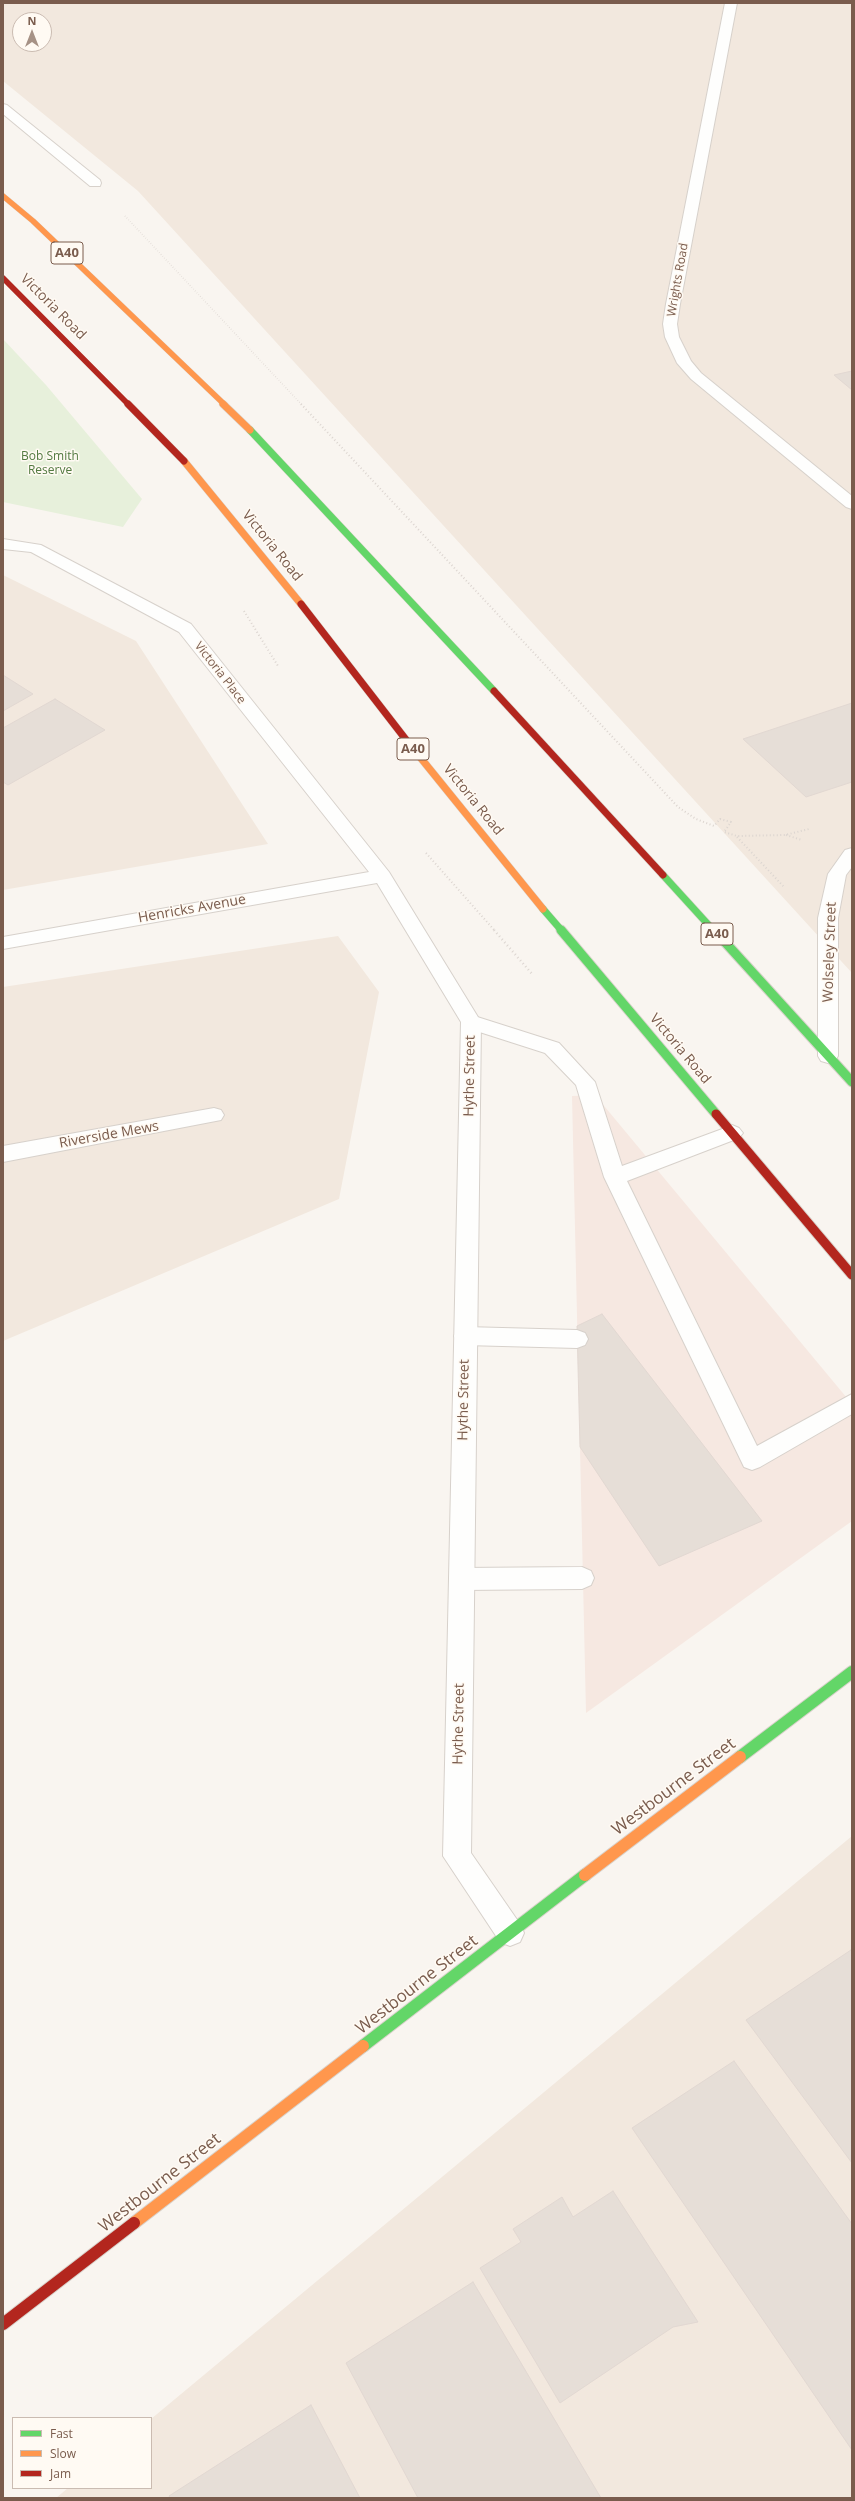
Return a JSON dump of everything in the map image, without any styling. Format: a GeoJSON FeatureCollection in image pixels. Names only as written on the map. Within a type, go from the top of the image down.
{"type":"FeatureCollection","features":[{"type":"Feature","properties":{"kind":"main road","name":"A40"},"geometry":{"type":"LineString","coordinates":[[3,196],[33,221],[238,418],[503,701],[852,1082]]}},
{"type":"Feature","properties":{"kind":"main road","name":"Victoria Road"},"geometry":{"type":"LineString","coordinates":[[3,278],[170,445],[262,555],[418,756],[852,1275]]}},
{"type":"Feature","properties":{"kind":"main road","name":"Westbourne Street"},"geometry":{"type":"LineString","coordinates":[[3,2324],[652,1823],[852,1672]]}},
{"type":"Feature","properties":{"kind":"street","name":"Wrights Road"},"geometry":{"type":"LineString","coordinates":[[731,3],[673,304],[670,324],[672,337],[684,363],[696,376],[852,504]]}},
{"type":"Feature","properties":{"kind":"street"},"geometry":{"type":"LineString","coordinates":[[3,108],[95,183]]}},
{"type":"Feature","properties":{"kind":"street","name":"Victoria Place"},"geometry":{"type":"LineString","coordinates":[[3,544],[35,548],[185,628],[382,876]]}},
{"type":"Feature","properties":{"kind":"street","name":"Wolseley Street"},"geometry":{"type":"LineString","coordinates":[[828,1056],[828,918],[837,874],[852,854]]}},
{"type":"Feature","properties":{"kind":"street","name":"Henricks Avenue"},"geometry":{"type":"LineString","coordinates":[[3,943],[382,876]]}},
{"type":"Feature","properties":{"kind":"street","name":"Hythe Street"},"geometry":{"type":"LineString","coordinates":[[382,876],[471,1022],[457,1856],[510,1934]]}},
{"type":"Feature","properties":{"kind":"street"},"geometry":{"type":"LineString","coordinates":[[471,1022],[552,1048],[585,1082],[615,1177],[752,1460],[852,1403]]}},
{"type":"Feature","properties":{"kind":"street","name":"Riverside Mews"},"geometry":{"type":"LineString","coordinates":[[3,1154],[214,1116]]}},
{"type":"Feature","properties":{"kind":"street"},"geometry":{"type":"LineString","coordinates":[[615,1177],[732,1133]]}},
{"type":"Feature","properties":{"kind":"street"},"geometry":{"type":"LineString","coordinates":[[465,1336],[577,1339]]}},
{"type":"Feature","properties":{"kind":"street"},"geometry":{"type":"LineString","coordinates":[[461,1579],[582,1578]]}},
{"type":"Feature","properties":{"kind":"path"},"geometry":{"type":"LineString","coordinates":[[125,216],[678,806],[696,819],[714,826],[720,819],[731,822],[724,832],[737,836],[785,835]]}},
{"type":"Feature","properties":{"kind":"path"},"geometry":{"type":"LineString","coordinates":[[240,604],[281,670]]}},
{"type":"Feature","properties":{"kind":"path"},"geometry":{"type":"LineString","coordinates":[[422,848],[537,980]]}},
{"type":"Feature","properties":{"kind":"shaded area"},"geometry":{"type":"Polygon","coordinates":[[[3,3],[852,3],[852,973],[138,191],[3,81],[3,3]]]}},
{"type":"Feature","properties":{"kind":"shaded area"},"geometry":{"type":"Polygon","coordinates":[[[3,575],[136,641],[268,844],[3,890],[3,575]]]}},
{"type":"Feature","properties":{"kind":"shaded area"},"geometry":{"type":"Polygon","coordinates":[[[338,936],[379,992],[339,1199],[3,1341],[3,987],[338,936]]]}},
{"type":"Feature","properties":{"kind":"shaded area"},"geometry":{"type":"Polygon","coordinates":[[[595,1095],[852,1404],[852,1521],[586,1713],[572,1096],[595,1095]]]}},
{"type":"Feature","properties":{"kind":"shaded area"},"geometry":{"type":"Polygon","coordinates":[[[852,1836],[852,2498],[56,2498],[67,2489],[152,2489],[152,2418],[852,1836]]]}},
{"type":"Feature","properties":{"kind":"green space","name":"Bob Smith Reserve"},"geometry":{"type":"Polygon","coordinates":[[[3,339],[46,385],[142,499],[123,527],[3,502],[3,339]]]}},
{"type":"Feature","properties":{"kind":"building"},"geometry":{"type":"Polygon","coordinates":[[[852,371],[852,390],[834,375],[852,371]]]}},
{"type":"Feature","properties":{"kind":"building"},"geometry":{"type":"Polygon","coordinates":[[[3,675],[33,694],[3,711],[3,675]]]}},
{"type":"Feature","properties":{"kind":"building"},"geometry":{"type":"Polygon","coordinates":[[[55,699],[105,730],[8,785],[3,782],[3,728],[55,699]]]}},
{"type":"Feature","properties":{"kind":"building"},"geometry":{"type":"Polygon","coordinates":[[[852,703],[852,782],[806,797],[743,739],[852,703]]]}},
{"type":"Feature","properties":{"kind":"building"},"geometry":{"type":"Polygon","coordinates":[[[602,1314],[762,1521],[659,1566],[580,1447],[577,1326],[602,1314]]]}},
{"type":"Feature","properties":{"kind":"building"},"geometry":{"type":"Polygon","coordinates":[[[851,1950],[852,1952],[852,2163],[746,2020],[851,1950]]]}},
{"type":"Feature","properties":{"kind":"building"},"geometry":{"type":"Polygon","coordinates":[[[734,2061],[852,2224],[852,2450],[632,2128],[734,2061]]]}},
{"type":"Feature","properties":{"kind":"building"},"geometry":{"type":"Polygon","coordinates":[[[613,2191],[698,2322],[673,2327],[560,2403],[480,2268],[521,2242],[513,2229],[562,2197],[573,2217],[613,2191]]]}},
{"type":"Feature","properties":{"kind":"building"},"geometry":{"type":"Polygon","coordinates":[[[473,2282],[601,2498],[418,2498],[346,2363],[473,2282]]]}},
{"type":"Feature","properties":{"kind":"building"},"geometry":{"type":"Polygon","coordinates":[[[311,2405],[360,2498],[170,2498],[169,2496],[311,2405]]]}},
{"type":"Feature","properties":{"kind":"traffic: fast"},"geometry":{"type":"LineString","coordinates":[[250,430],[494,691]]}},
{"type":"Feature","properties":{"kind":"traffic: fast"},"geometry":{"type":"LineString","coordinates":[[663,875],[852,1082]]}},
{"type":"Feature","properties":{"kind":"traffic: fast"},"geometry":{"type":"LineString","coordinates":[[543,909],[716,1114]]}},
{"type":"Feature","properties":{"kind":"traffic: fast"},"geometry":{"type":"LineString","coordinates":[[740,1757],[852,1672]]}},
{"type":"Feature","properties":{"kind":"traffic: fast"},"geometry":{"type":"LineString","coordinates":[[363,2046],[585,1875]]}},
{"type":"Feature","properties":{"kind":"traffic: slow"},"geometry":{"type":"LineString","coordinates":[[3,196],[33,221],[250,430]]}},
{"type":"Feature","properties":{"kind":"traffic: slow"},"geometry":{"type":"LineString","coordinates":[[184,461],[263,555],[301,604]]}},
{"type":"Feature","properties":{"kind":"traffic: slow"},"geometry":{"type":"LineString","coordinates":[[407,741],[543,909]]}},
{"type":"Feature","properties":{"kind":"traffic: slow"},"geometry":{"type":"LineString","coordinates":[[585,1875],[740,1757]]}},
{"type":"Feature","properties":{"kind":"traffic: slow"},"geometry":{"type":"LineString","coordinates":[[134,2223],[363,2046]]}},
{"type":"Feature","properties":{"kind":"traffic: jam"},"geometry":{"type":"LineString","coordinates":[[3,278],[184,461]]}},
{"type":"Feature","properties":{"kind":"traffic: jam"},"geometry":{"type":"LineString","coordinates":[[301,604],[407,741]]}},
{"type":"Feature","properties":{"kind":"traffic: jam"},"geometry":{"type":"LineString","coordinates":[[494,691],[663,875]]}},
{"type":"Feature","properties":{"kind":"traffic: jam"},"geometry":{"type":"LineString","coordinates":[[716,1114],[852,1275]]}},
{"type":"Feature","properties":{"kind":"traffic: jam"},"geometry":{"type":"LineString","coordinates":[[3,2324],[134,2223]]}}]}
